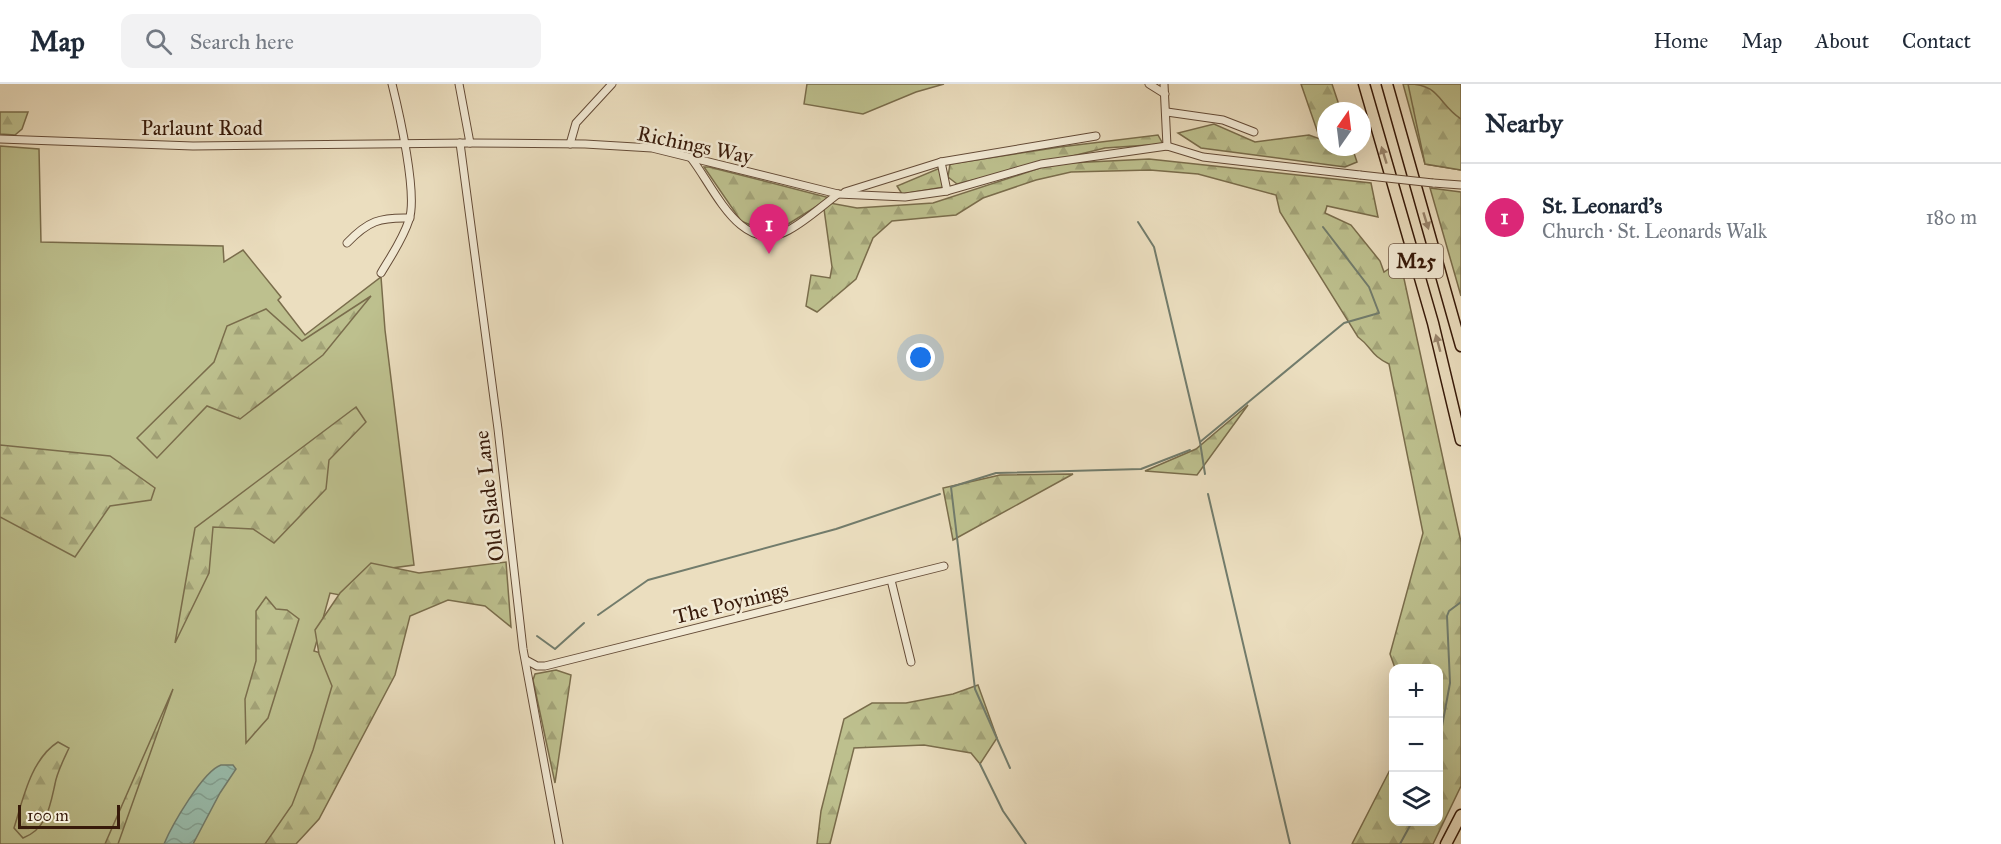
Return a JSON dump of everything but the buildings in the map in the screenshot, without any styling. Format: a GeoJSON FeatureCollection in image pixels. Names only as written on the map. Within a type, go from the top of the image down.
{"type":"FeatureCollection","features":[{"type":"Feature","properties":{"kind":"highway","name":"M25"},"geometry":{"type":"LineString","coordinates":[[1364,84],[1433,322],[1461,440]]}},
{"type":"Feature","properties":{"kind":"highway","name":"M25"},"geometry":{"type":"LineString","coordinates":[[1388,84],[1461,346]]}},
{"type":"Feature","properties":{"kind":"highway"},"geometry":{"type":"LineString","coordinates":[[1446,844],[1461,815]]}},
{"type":"Feature","properties":{"kind":"street"},"geometry":{"type":"LineString","coordinates":[[381,273],[399,245],[410,218],[412,198],[392,84]]}},
{"type":"Feature","properties":{"kind":"street"},"geometry":{"type":"LineString","coordinates":[[459,84],[470,143]]}},
{"type":"Feature","properties":{"kind":"street"},"geometry":{"type":"LineString","coordinates":[[570,144],[576,123],[612,84]]}},
{"type":"Feature","properties":{"kind":"street"},"geometry":{"type":"LineString","coordinates":[[1149,84],[1165,94]]}},
{"type":"Feature","properties":{"kind":"street"},"geometry":{"type":"LineString","coordinates":[[1164,84],[1167,146],[1203,157],[1461,185]]}},
{"type":"Feature","properties":{"kind":"street"},"geometry":{"type":"LineString","coordinates":[[1167,112],[1224,120],[1254,132]]}},
{"type":"Feature","properties":{"kind":"street"},"geometry":{"type":"LineString","coordinates":[[691,158],[707,178],[729,215],[750,232],[767,237],[787,232],[839,194],[941,162],[1096,135]]}},
{"type":"Feature","properties":{"kind":"street","name":"Parlaunt Road"},"geometry":{"type":"LineString","coordinates":[[0,139],[193,146],[372,146],[460,143]]}},
{"type":"Feature","properties":{"kind":"street","name":"Richings Way"},"geometry":{"type":"LineString","coordinates":[[460,143],[570,144],[652,148],[839,194],[905,197],[947,191],[1041,164],[1167,146]]}},
{"type":"Feature","properties":{"kind":"street","name":"Old Slade Lane"},"geometry":{"type":"LineString","coordinates":[[460,143],[526,660],[559,844]]}},
{"type":"Feature","properties":{"kind":"street"},"geometry":{"type":"LineString","coordinates":[[941,162],[947,191]]}},
{"type":"Feature","properties":{"kind":"street"},"geometry":{"type":"LineString","coordinates":[[347,243],[361,228],[377,220],[410,218]]}},
{"type":"Feature","properties":{"kind":"street","name":"The Poynings"},"geometry":{"type":"LineString","coordinates":[[526,660],[537,666],[544,666],[944,566]]}},
{"type":"Feature","properties":{"kind":"street"},"geometry":{"type":"LineString","coordinates":[[891,580],[911,662]]}},
{"type":"Feature","properties":{"kind":"green space"},"geometry":{"type":"Polygon","coordinates":[[[807,84],[944,84],[916,92],[863,114],[804,104],[807,84]]]}},
{"type":"Feature","properties":{"kind":"green space"},"geometry":{"type":"Polygon","coordinates":[[[1301,84],[1332,84],[1338,102],[1317,102],[1317,130],[1301,84]]]}},
{"type":"Feature","properties":{"kind":"green space"},"geometry":{"type":"Polygon","coordinates":[[[1403,84],[1461,84],[1461,170],[1425,164],[1403,84]]]}},
{"type":"Feature","properties":{"kind":"green space"},"geometry":{"type":"Polygon","coordinates":[[[1408,84],[1427,87],[1461,119],[1461,170],[1425,164],[1408,84]]]}},
{"type":"Feature","properties":{"kind":"green space"},"geometry":{"type":"Polygon","coordinates":[[[0,112],[28,112],[22,129],[15,135],[0,134],[0,112]]]}},
{"type":"Feature","properties":{"kind":"green space"},"geometry":{"type":"Polygon","coordinates":[[[1214,124],[1255,142],[1309,135],[1317,138],[1317,156],[1355,156],[1357,162],[1345,167],[1201,148],[1178,133],[1214,124]]]}},
{"type":"Feature","properties":{"kind":"green space"},"geometry":{"type":"Polygon","coordinates":[[[1158,135],[1163,144],[1105,148],[957,184],[948,177],[950,164],[1158,135]]]}},
{"type":"Feature","properties":{"kind":"green space"},"geometry":{"type":"Polygon","coordinates":[[[0,146],[39,149],[41,242],[223,246],[224,262],[243,250],[281,297],[278,300],[305,335],[381,277],[385,330],[414,565],[377,570],[366,600],[330,593],[314,651],[347,661],[292,844],[0,844],[0,146]]]}},
{"type":"Feature","properties":{"kind":"green space"},"geometry":{"type":"Polygon","coordinates":[[[1149,159],[1371,183],[1378,217],[1327,206],[1325,213],[1351,225],[1380,261],[1384,272],[1390,268],[1403,274],[1461,542],[1461,786],[1443,823],[1443,664],[1394,664],[1390,654],[1423,533],[1389,364],[1378,358],[1358,337],[1280,212],[1276,195],[1198,174],[1150,170],[1071,172],[1036,180],[983,198],[956,215],[892,221],[873,238],[856,279],[817,312],[806,306],[811,275],[830,278],[832,267],[824,209],[830,203],[857,208],[933,203],[1043,167],[1069,163],[1149,159]]]}},
{"type":"Feature","properties":{"kind":"green space"},"geometry":{"type":"Polygon","coordinates":[[[704,167],[830,198],[785,226],[774,230],[760,229],[741,221],[704,167]]]}},
{"type":"Feature","properties":{"kind":"green space"},"geometry":{"type":"Polygon","coordinates":[[[940,168],[944,187],[902,194],[897,186],[940,168]]]}},
{"type":"Feature","properties":{"kind":"green space"},"geometry":{"type":"Polygon","coordinates":[[[1430,188],[1461,192],[1461,296],[1430,188]]]}},
{"type":"Feature","properties":{"kind":"green space"},"geometry":{"type":"Polygon","coordinates":[[[371,296],[323,355],[240,419],[207,406],[157,458],[137,438],[214,362],[227,326],[266,309],[302,341],[371,296]]]}},
{"type":"Feature","properties":{"kind":"green space"},"geometry":{"type":"Polygon","coordinates":[[[1248,405],[1197,475],[1145,471],[1196,449],[1248,405]]]}},
{"type":"Feature","properties":{"kind":"green space"},"geometry":{"type":"Polygon","coordinates":[[[356,407],[366,422],[329,460],[326,489],[274,543],[253,529],[213,527],[209,573],[175,643],[195,528],[356,407]]]}},
{"type":"Feature","properties":{"kind":"green space"},"geometry":{"type":"Polygon","coordinates":[[[0,445],[110,456],[155,488],[151,500],[110,506],[75,557],[0,517],[0,445]]]}},
{"type":"Feature","properties":{"kind":"green space"},"geometry":{"type":"Polygon","coordinates":[[[1073,474],[953,540],[943,488],[1000,475],[1073,474]]]}},
{"type":"Feature","properties":{"kind":"green space"},"geometry":{"type":"Polygon","coordinates":[[[506,562],[511,627],[485,606],[448,600],[410,616],[395,675],[319,819],[296,844],[265,844],[292,805],[313,750],[332,686],[319,654],[315,630],[340,593],[371,563],[419,573],[506,562]]]}},
{"type":"Feature","properties":{"kind":"green space"},"geometry":{"type":"Polygon","coordinates":[[[266,597],[276,609],[287,610],[299,619],[268,718],[246,743],[245,699],[256,661],[256,611],[266,597]]]}},
{"type":"Feature","properties":{"kind":"green space"},"geometry":{"type":"Polygon","coordinates":[[[556,670],[571,675],[555,783],[533,680],[535,674],[556,670]]]}},
{"type":"Feature","properties":{"kind":"green space"},"geometry":{"type":"Polygon","coordinates":[[[978,685],[997,738],[980,764],[971,753],[924,745],[854,748],[830,844],[817,844],[821,811],[844,719],[872,703],[906,703],[953,694],[978,685]]]}},
{"type":"Feature","properties":{"kind":"green space"},"geometry":{"type":"Polygon","coordinates":[[[173,689],[118,844],[105,844],[173,689]]]}},
{"type":"Feature","properties":{"kind":"green space"},"geometry":{"type":"Polygon","coordinates":[[[58,742],[69,748],[57,775],[49,808],[37,829],[23,838],[14,828],[29,780],[41,759],[58,742]]]}},
{"type":"Feature","properties":{"kind":"green space"},"geometry":{"type":"Polygon","coordinates":[[[1389,772],[1389,826],[1442,826],[1433,844],[1352,844],[1389,772]]]}},
{"type":"Feature","properties":{"kind":"water"},"geometry":{"type":"Polygon","coordinates":[[[221,765],[233,765],[236,769],[220,793],[193,844],[164,844],[197,788],[214,769],[221,765]]]}},
{"type":"Feature","properties":{"kind":"waterway"},"geometry":{"type":"LineString","coordinates":[[1138,222],[1154,247],[1200,442],[1205,474]]}},
{"type":"Feature","properties":{"kind":"waterway"},"geometry":{"type":"LineString","coordinates":[[1200,442],[1344,323],[1379,313],[1369,287],[1323,227]]}},
{"type":"Feature","properties":{"kind":"waterway"},"geometry":{"type":"LineString","coordinates":[[1010,768],[975,689],[951,487],[996,473],[1141,469],[1190,450]]}},
{"type":"Feature","properties":{"kind":"waterway"},"geometry":{"type":"LineString","coordinates":[[598,615],[648,580],[836,529],[940,494]]}},
{"type":"Feature","properties":{"kind":"waterway"},"geometry":{"type":"LineString","coordinates":[[1208,494],[1290,844]]}},
{"type":"Feature","properties":{"kind":"waterway"},"geometry":{"type":"LineString","coordinates":[[1443,721],[1450,683],[1447,616],[1449,611],[1461,602]]}},
{"type":"Feature","properties":{"kind":"waterway"},"geometry":{"type":"LineString","coordinates":[[537,636],[555,649],[584,623]]}},
{"type":"Feature","properties":{"kind":"waterway"},"geometry":{"type":"LineString","coordinates":[[980,764],[1003,811],[1026,844]]}},
{"type":"Feature","properties":{"kind":"waterway"},"geometry":{"type":"LineString","coordinates":[[1400,844],[1410,826]]}},
{"type":"Feature","properties":{"kind":"place","name":"St. Leonard's"},"geometry":{"type":"Point","coordinates":[769,254]}}]}
